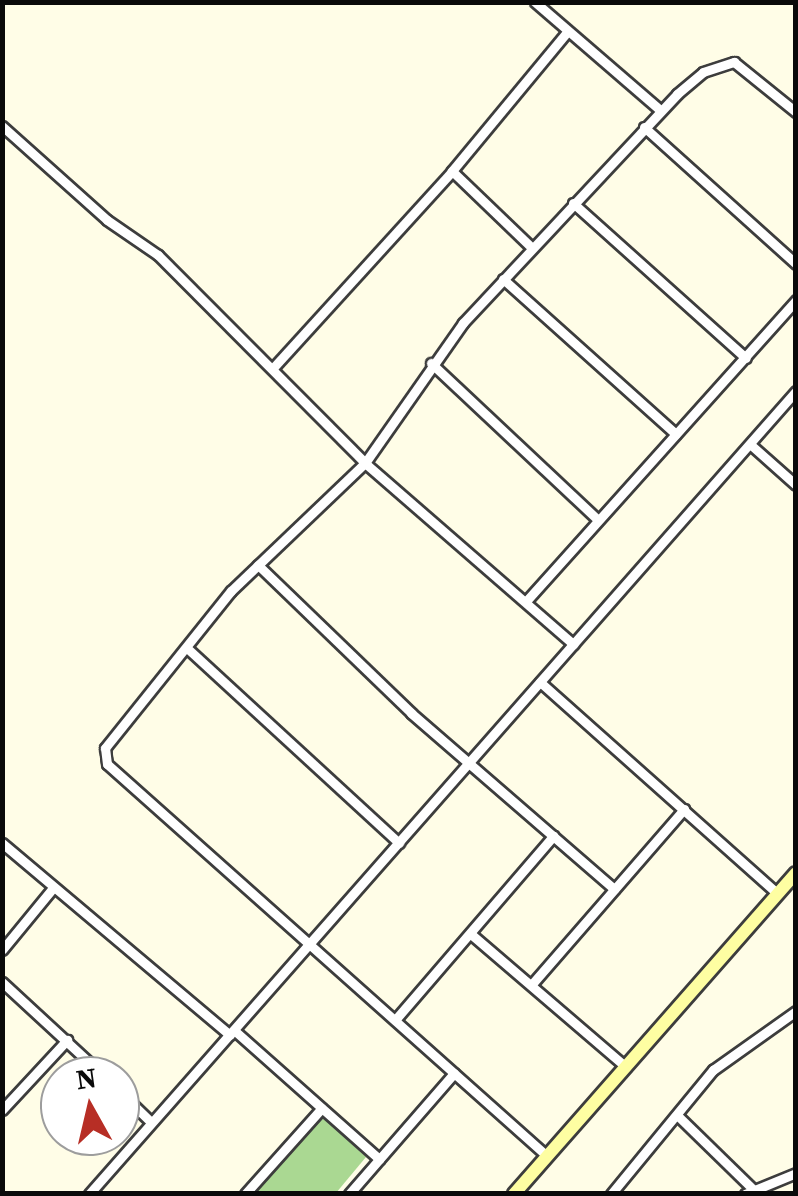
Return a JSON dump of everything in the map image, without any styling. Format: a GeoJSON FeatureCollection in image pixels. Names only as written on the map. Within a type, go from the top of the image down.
{"type":"FeatureCollection","features":[{"type":"Feature","properties":{"kind":"street"},"geometry":{"type":"LineString","coordinates":[[535,2],[660,110]]}},
{"type":"Feature","properties":{"kind":"street"},"geometry":{"type":"LineString","coordinates":[[273,368],[452,171],[567,32]]}},
{"type":"Feature","properties":{"kind":"street"},"geometry":{"type":"LineString","coordinates":[[547,1156],[314,942],[104,759],[110,741],[258,566],[364,463],[430,363],[660,110],[703,72],[734,62],[796,112]]}},
{"type":"Feature","properties":{"kind":"street"},"geometry":{"type":"LineString","coordinates":[[2,126],[107,220],[158,254],[364,463],[528,599],[572,644]]}},
{"type":"Feature","properties":{"kind":"street"},"geometry":{"type":"LineString","coordinates":[[644,127],[796,264]]}},
{"type":"Feature","properties":{"kind":"street"},"geometry":{"type":"LineString","coordinates":[[452,171],[532,248]]}},
{"type":"Feature","properties":{"kind":"street"},"geometry":{"type":"LineString","coordinates":[[574,203],[746,358]]}},
{"type":"Feature","properties":{"kind":"street"},"geometry":{"type":"LineString","coordinates":[[503,279],[676,434]]}},
{"type":"Feature","properties":{"kind":"street"},"geometry":{"type":"LineString","coordinates":[[528,599],[796,300]]}},
{"type":"Feature","properties":{"kind":"street"},"geometry":{"type":"LineString","coordinates":[[430,363],[597,518]]}},
{"type":"Feature","properties":{"kind":"street"},"geometry":{"type":"LineString","coordinates":[[89,1194],[470,766],[572,644],[796,391]]}},
{"type":"Feature","properties":{"kind":"street"},"geometry":{"type":"LineString","coordinates":[[751,445],[796,485]]}},
{"type":"Feature","properties":{"kind":"street"},"geometry":{"type":"LineString","coordinates":[[258,566],[470,766],[614,889]]}},
{"type":"Feature","properties":{"kind":"street"},"geometry":{"type":"LineString","coordinates":[[186,648],[399,843]]}},
{"type":"Feature","properties":{"kind":"street"},"geometry":{"type":"LineString","coordinates":[[540,682],[777,893]]}},
{"type":"Feature","properties":{"kind":"street"},"geometry":{"type":"LineString","coordinates":[[532,984],[684,809]]}},
{"type":"Feature","properties":{"kind":"street"},"geometry":{"type":"LineString","coordinates":[[395,1020],[554,836]]}},
{"type":"Feature","properties":{"kind":"street"},"geometry":{"type":"LineString","coordinates":[[2,843],[379,1159]]}},
{"type":"Feature","properties":{"kind":"street"},"geometry":{"type":"LineString","coordinates":[[514,1194],[796,873]]}},
{"type":"Feature","properties":{"kind":"street"},"geometry":{"type":"LineString","coordinates":[[2,950],[54,888]]}},
{"type":"Feature","properties":{"kind":"street"},"geometry":{"type":"LineString","coordinates":[[472,935],[626,1067]]}},
{"type":"Feature","properties":{"kind":"street"},"geometry":{"type":"LineString","coordinates":[[2,982],[83,1056]]}},
{"type":"Feature","properties":{"kind":"street"},"geometry":{"type":"LineString","coordinates":[[611,1194],[713,1070],[796,1010]]}},
{"type":"Feature","properties":{"kind":"street"},"geometry":{"type":"LineString","coordinates":[[2,1110],[66,1040]]}},
{"type":"Feature","properties":{"kind":"street"},"geometry":{"type":"LineString","coordinates":[[349,1194],[454,1073]]}},
{"type":"Feature","properties":{"kind":"street"},"geometry":{"type":"LineString","coordinates":[[245,1194],[322,1108]]}},
{"type":"Feature","properties":{"kind":"street"},"geometry":{"type":"LineString","coordinates":[[140,1111],[151,1122]]}},
{"type":"Feature","properties":{"kind":"street"},"geometry":{"type":"LineString","coordinates":[[678,1116],[757,1191]]}},
{"type":"Feature","properties":{"kind":"street"},"geometry":{"type":"LineString","coordinates":[[744,1194],[796,1173]]}},
{"type":"Feature","properties":{"kind":"green space"},"geometry":{"type":"Polygon","coordinates":[[[323,1117],[366,1157],[336,1193],[255,1193],[323,1117]]]}}]}
